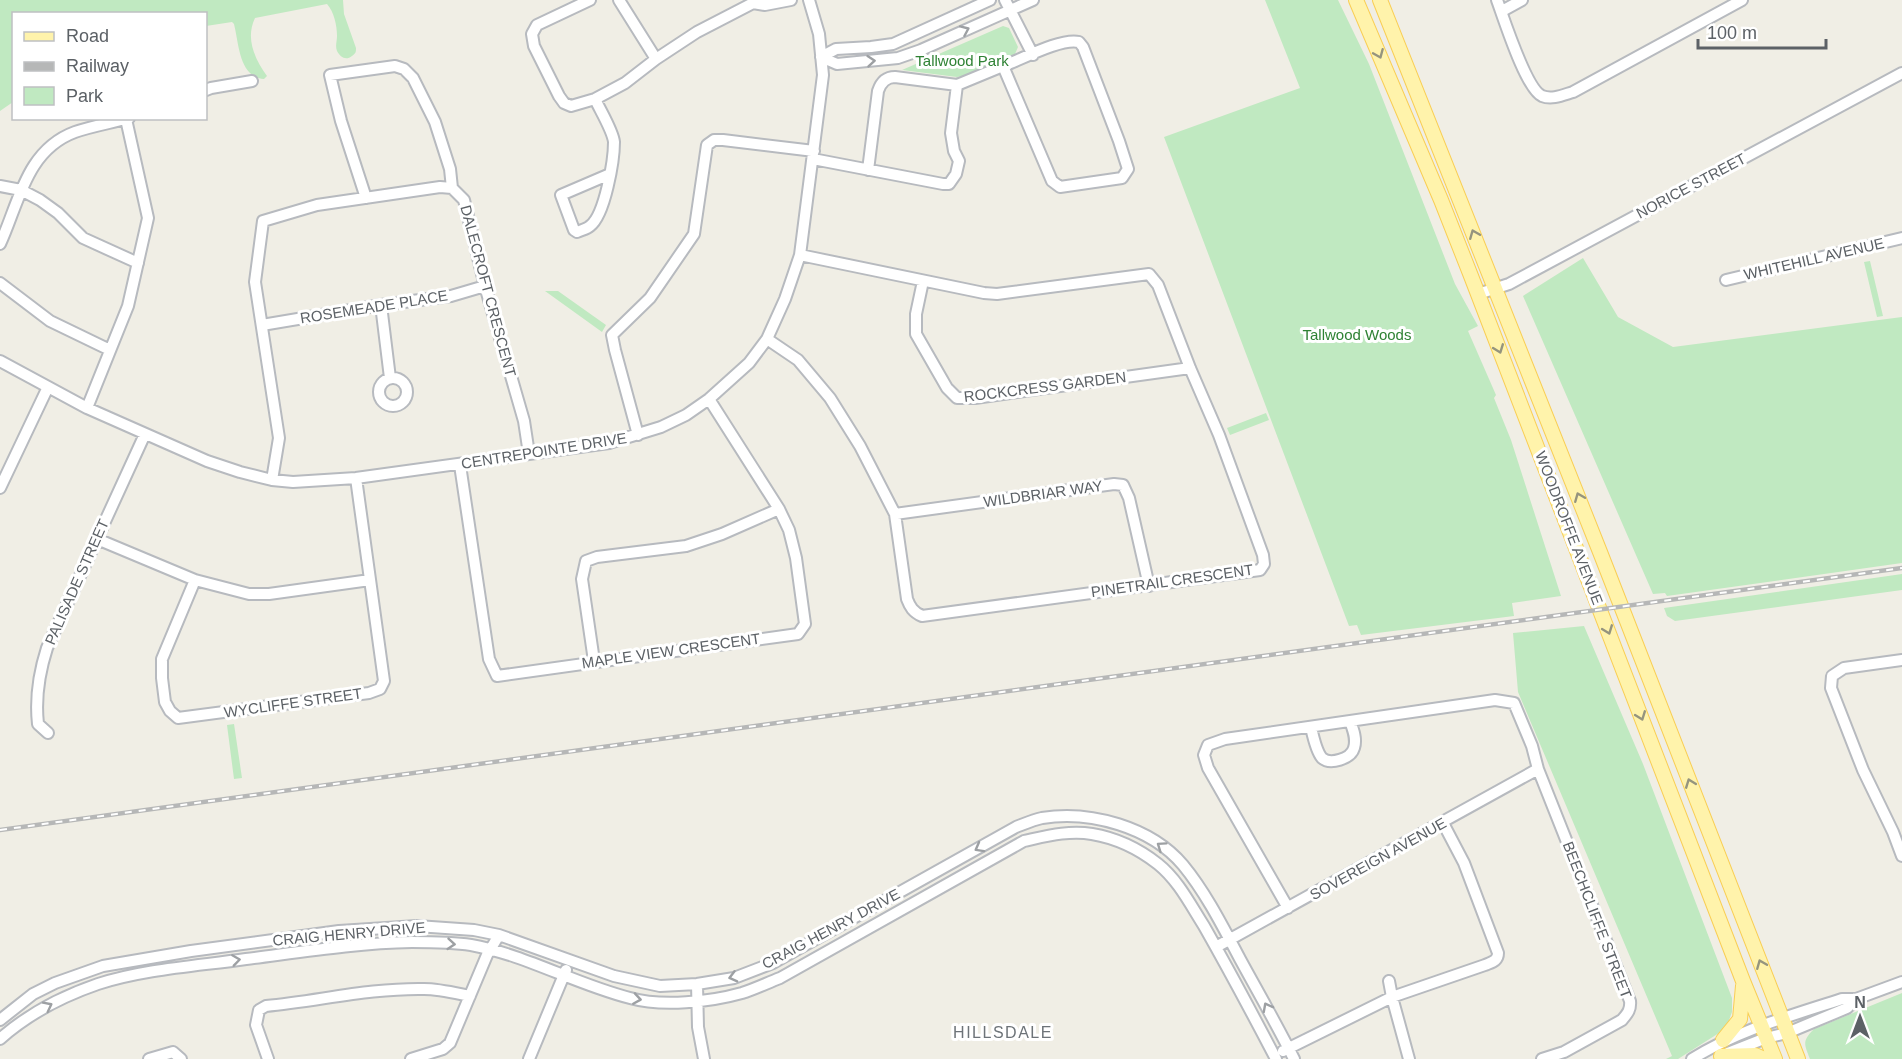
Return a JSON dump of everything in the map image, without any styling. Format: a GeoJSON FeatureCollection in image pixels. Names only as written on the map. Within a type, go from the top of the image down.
{"type":"FeatureCollection","features":[{"type":"Feature","properties":{"kind":"main road","name":"WOODROFFE AVENUE"},"geometry":{"type":"LineString","coordinates":[[1356,0],[1441,200],[1775,1059]]}},
{"type":"Feature","properties":{"kind":"main road","name":"WOODROFFE AVENUE"},"geometry":{"type":"LineString","coordinates":[[1380,0],[1600,552],[1798,1059]]}},
{"type":"Feature","properties":{"kind":"main road"},"geometry":{"type":"LineString","coordinates":[[1581,558],[1600,552]]}},
{"type":"Feature","properties":{"kind":"main road"},"geometry":{"type":"LineString","coordinates":[[1620,662],[1640,655]]}},
{"type":"Feature","properties":{"kind":"main road"},"geometry":{"type":"LineString","coordinates":[[1723,1040],[1740,1019],[1743,981]]}},
{"type":"Feature","properties":{"kind":"main road"},"geometry":{"type":"LineString","coordinates":[[1718,1058],[1755,1055],[1764,1059]]}},
{"type":"Feature","properties":{"kind":"street"},"geometry":{"type":"LineString","coordinates":[[590,0],[537,25],[532,34],[534,46],[564,102],[572,106],[595,99],[625,83],[656,58],[697,32],[755,1],[765,5],[791,0]]}},
{"type":"Feature","properties":{"kind":"street"},"geometry":{"type":"LineString","coordinates":[[619,0],[656,58]]}},
{"type":"Feature","properties":{"kind":"street","name":"CENTREPOINTE DRIVE"},"geometry":{"type":"LineString","coordinates":[[0,361],[87,408],[145,434],[240,472],[272,480],[293,482],[356,478],[460,465],[609,443],[661,428],[686,415],[709,399],[749,363],[767,339],[785,299],[800,255],[823,75],[819,34],[809,0]]}},
{"type":"Feature","properties":{"kind":"street"},"geometry":{"type":"LineString","coordinates":[[821,57],[836,49],[893,44],[990,0]]}},
{"type":"Feature","properties":{"kind":"street"},"geometry":{"type":"LineString","coordinates":[[821,57],[837,64],[898,58],[921,50],[1007,5],[1032,0]]}},
{"type":"Feature","properties":{"kind":"street"},"geometry":{"type":"LineString","coordinates":[[1497,0],[1527,78],[1539,95],[1547,97],[1558,97],[1573,92],[1742,0]]}},
{"type":"Feature","properties":{"kind":"street"},"geometry":{"type":"LineString","coordinates":[[1502,11],[1522,0]]}},
{"type":"Feature","properties":{"kind":"street"},"geometry":{"type":"LineString","coordinates":[[1007,5],[1033,55]]}},
{"type":"Feature","properties":{"kind":"street"},"geometry":{"type":"LineString","coordinates":[[868,170],[880,84],[886,79],[896,77],[957,85],[1003,66],[1066,42],[1079,42],[1083,47],[1127,163],[1128,169],[1122,178],[1060,187],[1055,185],[1003,66]]}},
{"type":"Feature","properties":{"kind":"street"},"geometry":{"type":"LineString","coordinates":[[366,198],[341,121],[330,75],[395,66],[404,69],[413,78],[435,122],[450,169],[452,188]]}},
{"type":"Feature","properties":{"kind":"street","name":"NORICE STREET"},"geometry":{"type":"LineString","coordinates":[[1478,294],[1509,284],[1902,73]]}},
{"type":"Feature","properties":{"kind":"street"},"geometry":{"type":"LineString","coordinates":[[207,90],[252,81]]}},
{"type":"Feature","properties":{"kind":"street"},"geometry":{"type":"LineString","coordinates":[[638,435],[612,335],[650,298],[694,234],[707,145],[714,140],[723,140],[813,155],[868,170],[949,184],[956,174],[959,161],[954,151],[951,133],[957,85]]}},
{"type":"Feature","properties":{"kind":"street"},"geometry":{"type":"LineString","coordinates":[[595,99],[614,140],[609,174],[604,201],[595,221],[590,227],[574,231],[561,195],[609,174]]}},
{"type":"Feature","properties":{"kind":"street"},"geometry":{"type":"LineString","coordinates":[[0,244],[33,166],[51,145],[73,133],[123,120]]}},
{"type":"Feature","properties":{"kind":"street"},"geometry":{"type":"LineString","coordinates":[[87,408],[128,306],[148,218],[127,120]]}},
{"type":"Feature","properties":{"kind":"street"},"geometry":{"type":"LineString","coordinates":[[0,186],[21,190],[40,200],[58,213],[83,238],[138,263]]}},
{"type":"Feature","properties":{"kind":"street","name":"DALECROFT CRESCENT"},"geometry":{"type":"LineString","coordinates":[[272,480],[279,438],[255,282],[263,221],[317,205],[440,188],[452,188],[464,200],[485,286],[524,421],[529,454]]}},
{"type":"Feature","properties":{"kind":"street","name":"WHITEHILL AVENUE"},"geometry":{"type":"LineString","coordinates":[[1726,280],[1902,238]]}},
{"type":"Feature","properties":{"kind":"street","name":"PINETRAIL CRESCENT"},"geometry":{"type":"LineString","coordinates":[[767,339],[798,360],[831,398],[860,446],[895,514],[907,599],[911,608],[922,616],[1260,570],[1264,564],[1263,555],[1219,435],[1158,285],[1149,274],[997,294],[922,281],[800,255]]}},
{"type":"Feature","properties":{"kind":"street","name":"ROCKCRESS GARDEN"},"geometry":{"type":"LineString","coordinates":[[922,281],[916,314],[916,334],[947,388],[957,398],[975,398],[1190,368]]}},
{"type":"Feature","properties":{"kind":"street"},"geometry":{"type":"LineString","coordinates":[[0,283],[50,321],[110,350]]}},
{"type":"Feature","properties":{"kind":"street","name":"ROSEMEADE PLACE"},"geometry":{"type":"LineString","coordinates":[[262,325],[451,296],[485,286]]}},
{"type":"Feature","properties":{"kind":"street"},"geometry":{"type":"LineString","coordinates":[[381,305],[390,378]]}},
{"type":"Feature","properties":{"kind":"street"},"geometry":{"type":"LineString","coordinates":[[0,488],[48,387]]}},
{"type":"Feature","properties":{"kind":"street","name":"MAPLE VIEW CRESCENT"},"geometry":{"type":"LineString","coordinates":[[460,465],[489,658],[497,676],[798,634],[805,624],[796,558],[789,530],[779,509],[709,399]]}},
{"type":"Feature","properties":{"kind":"street","name":"PALISADE STREET"},"geometry":{"type":"LineString","coordinates":[[48,733],[38,724],[36,704],[40,670],[47,648],[145,434]]}},
{"type":"Feature","properties":{"kind":"street","name":"WYCLIFFE STREET"},"geometry":{"type":"LineString","coordinates":[[195,579],[162,658],[165,702],[178,718],[369,693],[380,689],[384,681],[356,478]]}},
{"type":"Feature","properties":{"kind":"street","name":"WILDBRIAR WAY"},"geometry":{"type":"LineString","coordinates":[[895,514],[1114,484],[1123,485],[1129,498],[1149,586]]}},
{"type":"Feature","properties":{"kind":"street"},"geometry":{"type":"LineString","coordinates":[[594,661],[582,579],[586,561],[597,557],[686,546],[722,534],[779,509]]}},
{"type":"Feature","properties":{"kind":"street"},"geometry":{"type":"LineString","coordinates":[[96,539],[195,579],[249,594],[370,580]]}},
{"type":"Feature","properties":{"kind":"street"},"geometry":{"type":"LineString","coordinates":[[1902,660],[1844,668],[1832,676],[1831,682],[1832,693],[1863,770],[1898,831],[1902,856]]}},
{"type":"Feature","properties":{"kind":"street","name":"BEECHCLIFFE STREET"},"geometry":{"type":"LineString","coordinates":[[1350,721],[1495,700],[1514,702],[1532,746],[1538,769],[1630,1001],[1628,1013],[1622,1020],[1564,1052],[1542,1059]]}},
{"type":"Feature","properties":{"kind":"street"},"geometry":{"type":"LineString","coordinates":[[1288,909],[1208,768],[1204,755],[1208,745],[1225,739],[1350,721],[1355,746],[1352,753],[1329,762],[1319,753],[1311,727]]}},
{"type":"Feature","properties":{"kind":"street","name":"SOVEREIGN AVENUE"},"geometry":{"type":"LineString","coordinates":[[1216,947],[1538,769]]}},
{"type":"Feature","properties":{"kind":"street","name":"CRAIG HENRY DRIVE"},"geometry":{"type":"LineString","coordinates":[[0,1020],[33,994],[55,983],[103,966],[191,951],[339,931],[417,926],[465,929],[500,935],[614,976],[660,986],[697,984],[734,978],[773,963],[1016,828],[1040,818],[1080,815],[1102,819],[1143,834],[1164,847],[1182,863],[1230,940],[1294,1059]]}},
{"type":"Feature","properties":{"kind":"street"},"geometry":{"type":"LineString","coordinates":[[1274,1058],[1289,1048],[1392,997],[1485,965],[1498,957],[1464,863],[1443,823]]}},
{"type":"Feature","properties":{"kind":"street","name":"CRAIG HENRY DRIVE"},"geometry":{"type":"LineString","coordinates":[[0,1039],[41,1009],[96,985],[139,975],[341,946],[392,942],[469,945],[527,960],[632,999],[664,1002],[697,1001],[741,993],[780,978],[1024,841],[1065,832],[1090,833],[1115,839],[1159,865],[1178,885],[1216,947],[1274,1058]]}},
{"type":"Feature","properties":{"kind":"street"},"geometry":{"type":"LineString","coordinates":[[411,1059],[450,1043],[490,950],[500,935]]}},
{"type":"Feature","properties":{"kind":"street"},"geometry":{"type":"LineString","coordinates":[[529,1059],[570,961]]}},
{"type":"Feature","properties":{"kind":"street"},"geometry":{"type":"LineString","coordinates":[[1389,981],[1409,1059]]}},
{"type":"Feature","properties":{"kind":"street"},"geometry":{"type":"LineString","coordinates":[[1718,1058],[1782,1019],[1842,999],[1856,999],[1902,982]]}},
{"type":"Feature","properties":{"kind":"street"},"geometry":{"type":"LineString","coordinates":[[697,984],[698,1027],[704,1059]]}},
{"type":"Feature","properties":{"kind":"street"},"geometry":{"type":"LineString","coordinates":[[268,1059],[256,1025],[259,1010],[266,1006],[357,993],[426,988],[470,996]]}},
{"type":"Feature","properties":{"kind":"street"},"geometry":{"type":"LineString","coordinates":[[1692,1059],[1723,1040],[1763,1031],[1787,1033],[1847,1008],[1856,999]]}},
{"type":"Feature","properties":{"kind":"street"},"geometry":{"type":"LineString","coordinates":[[148,1059],[173,1052],[181,1059]]}},
{"type":"Feature","properties":{"kind":"green space"},"geometry":{"type":"Polygon","coordinates":[[[0,0],[343,0],[344,14],[356,48],[355,53],[348,58],[343,58],[338,53],[336,23],[327,4],[255,18],[251,41],[255,56],[267,76],[264,79],[256,77],[245,66],[234,24],[232,22],[207,26],[207,12],[12,12],[12,103],[0,111],[0,0]]]}},
{"type":"Feature","properties":{"kind":"green space","name":"Tallwood Woods"},"geometry":{"type":"Polygon","coordinates":[[[1265,0],[1338,0],[1369,64],[1455,284],[1478,326],[1468,331],[1496,395],[1494,398],[1511,440],[1561,596],[1512,603],[1514,616],[1361,635],[1357,625],[1349,626],[1164,137],[1300,88],[1265,0]]]}},
{"type":"Feature","properties":{"kind":"green space","name":"Tallwood Park"},"geometry":{"type":"Polygon","coordinates":[[[1003,26],[1009,28],[1018,47],[1015,54],[957,77],[902,70],[1003,26]]]}},
{"type":"Feature","properties":{"kind":"green space"},"geometry":{"type":"Polygon","coordinates":[[[1583,258],[1618,317],[1673,347],[1902,317],[1902,563],[1667,596],[1665,593],[1653,594],[1523,296],[1583,258]]]}},
{"type":"Feature","properties":{"kind":"green space"},"geometry":{"type":"Polygon","coordinates":[[[1870,261],[1883,316],[1877,317],[1864,262],[1870,261]]]}},
{"type":"Feature","properties":{"kind":"green space"},"geometry":{"type":"Polygon","coordinates":[[[545,291],[558,291],[606,325],[602,332],[545,291]]]}},
{"type":"Feature","properties":{"kind":"green space"},"geometry":{"type":"Polygon","coordinates":[[[1266,413],[1269,420],[1230,435],[1227,428],[1266,413]]]}},
{"type":"Feature","properties":{"kind":"green space"},"geometry":{"type":"Polygon","coordinates":[[[1902,574],[1902,590],[1675,621],[1667,616],[1664,608],[1902,574]]]}},
{"type":"Feature","properties":{"kind":"green space"},"geometry":{"type":"Polygon","coordinates":[[[1584,626],[1643,764],[1732,998],[1732,1012],[1728,1023],[1719,1033],[1678,1059],[1666,1059],[1672,1056],[1518,692],[1513,633],[1584,626]]]}},
{"type":"Feature","properties":{"kind":"green space"},"geometry":{"type":"Polygon","coordinates":[[[234,724],[242,778],[234,779],[227,725],[234,724]]]}},
{"type":"Feature","properties":{"kind":"green space"},"geometry":{"type":"Polygon","coordinates":[[[1902,993],[1902,1059],[1810,1059],[1805,1043],[1814,1029],[1902,993]]]}},
{"type":"Feature","properties":{"kind":"railway"},"geometry":{"type":"LineString","coordinates":[[0,830],[1902,568]]}},
{"type":"Feature","properties":{"kind":"district","name":"HILLSDALE"},"geometry":{"type":"Point","coordinates":[1003,1032]}}]}
